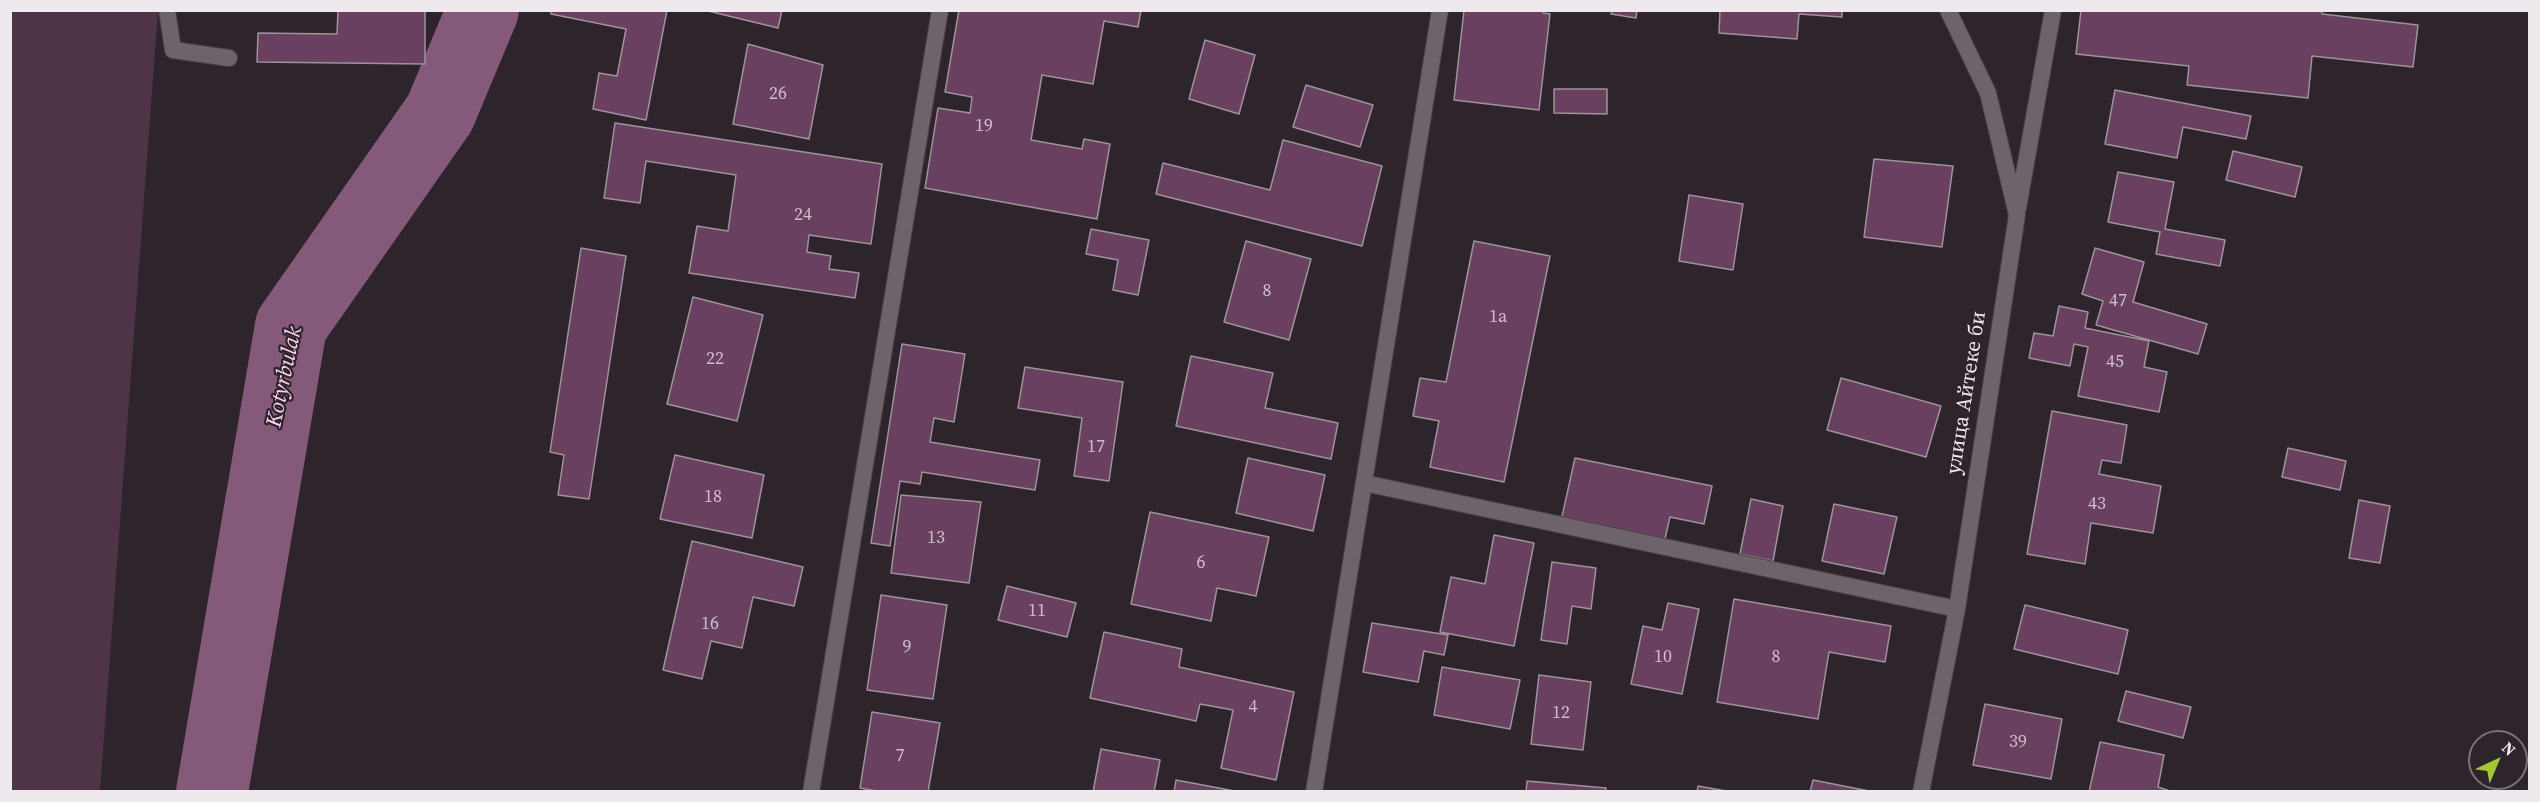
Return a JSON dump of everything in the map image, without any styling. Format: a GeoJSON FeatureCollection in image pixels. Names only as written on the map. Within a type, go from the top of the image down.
{"type":"FeatureCollection","features":[{"type":"Feature","properties":{"kind":"street"},"geometry":{"type":"LineString","coordinates":[[167,10],[173,50],[229,58]]}},
{"type":"Feature","properties":{"kind":"street"},"geometry":{"type":"LineString","coordinates":[[811,792],[940,10]]}},
{"type":"Feature","properties":{"kind":"street"},"geometry":{"type":"LineString","coordinates":[[1314,792],[1440,10]]}},
{"type":"Feature","properties":{"kind":"street","name":"улица Айтеке би"},"geometry":{"type":"LineString","coordinates":[[1921,792],[1957,609],[2017,215],[1988,93],[1948,10]]}},
{"type":"Feature","properties":{"kind":"street"},"geometry":{"type":"LineString","coordinates":[[2017,215],[2053,10]]}},
{"type":"Feature","properties":{"kind":"street"},"geometry":{"type":"LineString","coordinates":[[1364,483],[1957,609]]}},
{"type":"Feature","properties":{"kind":"shaded area"},"geometry":{"type":"Polygon","coordinates":[[[10,11],[158,11],[100,791],[11,791],[10,11]]]}},
{"type":"Feature","properties":{"kind":"building"},"geometry":{"type":"Polygon","coordinates":[[[338,10],[425,10],[425,64],[257,62],[258,33],[337,34],[338,10]]]}},
{"type":"Feature","properties":{"kind":"building"},"geometry":{"type":"Polygon","coordinates":[[[551,10],[667,10],[646,120],[593,109],[599,73],[617,76],[626,29],[551,14],[551,10]]]}},
{"type":"Feature","properties":{"kind":"building"},"geometry":{"type":"Polygon","coordinates":[[[704,10],[782,10],[778,28],[704,10]]]}},
{"type":"Feature","properties":{"kind":"building"},"geometry":{"type":"Polygon","coordinates":[[[959,10],[1141,10],[1138,27],[1104,21],[1093,84],[1042,75],[1031,140],[1082,149],[1084,139],[1110,144],[1097,219],[925,188],[938,108],[970,113],[972,97],[945,92],[959,10]]]}},
{"type":"Feature","properties":{"kind":"building"},"geometry":{"type":"Polygon","coordinates":[[[1464,10],[1543,10],[1543,13],[1550,14],[1539,110],[1454,100],[1464,10]]]}},
{"type":"Feature","properties":{"kind":"building"},"geometry":{"type":"Polygon","coordinates":[[[1612,10],[1637,10],[1636,18],[1611,14],[1612,10]]]}},
{"type":"Feature","properties":{"kind":"building"},"geometry":{"type":"Polygon","coordinates":[[[1720,10],[1842,10],[1842,17],[1799,14],[1797,39],[1719,33],[1720,10]]]}},
{"type":"Feature","properties":{"kind":"building"},"geometry":{"type":"Polygon","coordinates":[[[2081,10],[2322,10],[2322,14],[2418,25],[2413,67],[2312,56],[2308,98],[2187,85],[2189,66],[2076,54],[2081,10]]]}},
{"type":"Feature","properties":{"kind":"building"},"geometry":{"type":"Polygon","coordinates":[[[1205,40],[1255,55],[1239,114],[1189,99],[1205,40]]]}},
{"type":"Feature","properties":{"kind":"building"},"geometry":{"type":"Polygon","coordinates":[[[748,44],[823,65],[809,139],[733,124],[748,44]]]}},
{"type":"Feature","properties":{"kind":"building"},"geometry":{"type":"Polygon","coordinates":[[[1306,85],[1373,105],[1360,147],[1293,127],[1306,85]]]}},
{"type":"Feature","properties":{"kind":"building"},"geometry":{"type":"Polygon","coordinates":[[[1554,89],[1607,89],[1607,114],[1554,113],[1554,89]]]}},
{"type":"Feature","properties":{"kind":"building"},"geometry":{"type":"Polygon","coordinates":[[[2115,90],[2251,116],[2246,139],[2183,127],[2177,158],[2105,144],[2115,90]]]}},
{"type":"Feature","properties":{"kind":"building"},"geometry":{"type":"Polygon","coordinates":[[[615,123],[882,164],[871,244],[809,235],[807,252],[831,256],[829,269],[859,273],[855,298],[689,273],[697,226],[728,231],[736,175],[646,161],[640,203],[604,198],[615,123]]]}},
{"type":"Feature","properties":{"kind":"building"},"geometry":{"type":"Polygon","coordinates":[[[1283,140],[1382,166],[1362,246],[1156,194],[1163,163],[1270,190],[1283,140]]]}},
{"type":"Feature","properties":{"kind":"building"},"geometry":{"type":"Polygon","coordinates":[[[2233,151],[2302,167],[2295,197],[2226,180],[2233,151]]]}},
{"type":"Feature","properties":{"kind":"building"},"geometry":{"type":"Polygon","coordinates":[[[1874,159],[1953,166],[1942,247],[1864,237],[1874,159]]]}},
{"type":"Feature","properties":{"kind":"building"},"geometry":{"type":"Polygon","coordinates":[[[2118,172],[2174,182],[2165,229],[2225,240],[2220,266],[2156,254],[2160,232],[2108,222],[2118,172]]]}},
{"type":"Feature","properties":{"kind":"building"},"geometry":{"type":"Polygon","coordinates":[[[1689,195],[1743,204],[1733,270],[1679,261],[1689,195]]]}},
{"type":"Feature","properties":{"kind":"building"},"geometry":{"type":"Polygon","coordinates":[[[1091,229],[1149,240],[1138,295],[1113,290],[1118,260],[1086,254],[1091,229]]]}},
{"type":"Feature","properties":{"kind":"building"},"geometry":{"type":"Polygon","coordinates":[[[1246,241],[1311,259],[1289,340],[1224,322],[1246,241]]]}},
{"type":"Feature","properties":{"kind":"building"},"geometry":{"type":"Polygon","coordinates":[[[1474,241],[1550,256],[1504,482],[1430,467],[1439,421],[1413,416],[1420,378],[1446,382],[1474,241]]]}},
{"type":"Feature","properties":{"kind":"building"},"geometry":{"type":"Polygon","coordinates":[[[581,248],[626,256],[589,499],[558,495],[564,455],[550,452],[581,248]]]}},
{"type":"Feature","properties":{"kind":"building"},"geometry":{"type":"Polygon","coordinates":[[[2095,248],[2144,262],[2133,302],[2207,324],[2198,354],[2096,325],[2103,301],[2082,294],[2095,248]]]}},
{"type":"Feature","properties":{"kind":"building"},"geometry":{"type":"Polygon","coordinates":[[[693,297],[763,315],[737,421],[667,404],[693,297]]]}},
{"type":"Feature","properties":{"kind":"building"},"geometry":{"type":"Polygon","coordinates":[[[2059,306],[2088,312],[2085,328],[2149,341],[2144,367],[2167,372],[2159,412],[2078,396],[2088,347],[2074,344],[2070,366],[2029,358],[2034,333],[2053,336],[2059,306]]]}},
{"type":"Feature","properties":{"kind":"building"},"geometry":{"type":"Polygon","coordinates":[[[902,344],[965,354],[954,422],[934,418],[930,442],[1040,460],[1035,490],[922,472],[920,484],[900,481],[890,546],[871,543],[902,344]]]}},
{"type":"Feature","properties":{"kind":"building"},"geometry":{"type":"Polygon","coordinates":[[[1191,356],[1273,373],[1265,408],[1338,423],[1331,459],[1176,426],[1191,356]]]}},
{"type":"Feature","properties":{"kind":"building"},"geometry":{"type":"Polygon","coordinates":[[[1025,367],[1123,382],[1109,481],[1074,476],[1082,418],[1018,408],[1025,367]]]}},
{"type":"Feature","properties":{"kind":"building"},"geometry":{"type":"Polygon","coordinates":[[[1841,378],[1941,406],[1926,457],[1827,430],[1841,378]]]}},
{"type":"Feature","properties":{"kind":"building"},"geometry":{"type":"Polygon","coordinates":[[[2052,411],[2127,425],[2121,463],[2102,460],[2099,474],[2161,486],[2153,533],[2091,523],[2085,564],[2027,554],[2052,411]]]}},
{"type":"Feature","properties":{"kind":"building"},"geometry":{"type":"Polygon","coordinates":[[[2288,448],[2346,461],[2340,490],[2282,477],[2288,448]]]}},
{"type":"Feature","properties":{"kind":"building"},"geometry":{"type":"Polygon","coordinates":[[[675,455],[764,475],[752,538],[660,519],[675,455]]]}},
{"type":"Feature","properties":{"kind":"building"},"geometry":{"type":"Polygon","coordinates":[[[1248,458],[1325,475],[1313,531],[1236,513],[1248,458]]]}},
{"type":"Feature","properties":{"kind":"building"},"geometry":{"type":"Polygon","coordinates":[[[1575,458],[1712,486],[1704,524],[1670,517],[1664,543],[1561,521],[1575,458]]]}},
{"type":"Feature","properties":{"kind":"building"},"geometry":{"type":"Polygon","coordinates":[[[901,495],[981,502],[969,583],[891,573],[901,495]]]}},
{"type":"Feature","properties":{"kind":"building"},"geometry":{"type":"Polygon","coordinates":[[[1751,499],[1783,506],[1773,561],[1740,554],[1751,499]]]}},
{"type":"Feature","properties":{"kind":"building"},"geometry":{"type":"Polygon","coordinates":[[[2359,500],[2390,506],[2380,563],[2349,558],[2359,500]]]}},
{"type":"Feature","properties":{"kind":"building"},"geometry":{"type":"Polygon","coordinates":[[[1834,504],[1897,517],[1884,574],[1822,561],[1834,504]]]}},
{"type":"Feature","properties":{"kind":"building"},"geometry":{"type":"Polygon","coordinates":[[[1150,512],[1269,537],[1256,596],[1217,588],[1211,621],[1131,604],[1150,512]]]}},
{"type":"Feature","properties":{"kind":"building"},"geometry":{"type":"Polygon","coordinates":[[[1494,535],[1534,543],[1514,646],[1440,632],[1451,577],[1485,584],[1494,535]]]}},
{"type":"Feature","properties":{"kind":"building"},"geometry":{"type":"Polygon","coordinates":[[[692,541],[803,567],[794,606],[753,597],[742,648],[711,641],[702,679],[663,670],[692,541]]]}},
{"type":"Feature","properties":{"kind":"building"},"geometry":{"type":"Polygon","coordinates":[[[1552,562],[1596,568],[1591,609],[1572,606],[1567,644],[1541,640],[1552,562]]]}},
{"type":"Feature","properties":{"kind":"building"},"geometry":{"type":"Polygon","coordinates":[[[1007,586],[1076,603],[1067,637],[998,620],[1007,586]]]}},
{"type":"Feature","properties":{"kind":"building"},"geometry":{"type":"Polygon","coordinates":[[[881,595],[947,605],[933,699],[867,690],[881,595]]]}},
{"type":"Feature","properties":{"kind":"building"},"geometry":{"type":"Polygon","coordinates":[[[1734,599],[1891,626],[1885,662],[1829,652],[1818,719],[1717,702],[1734,599]]]}},
{"type":"Feature","properties":{"kind":"building"},"geometry":{"type":"Polygon","coordinates":[[[1668,603],[1699,609],[1682,694],[1631,684],[1643,626],[1662,630],[1668,603]]]}},
{"type":"Feature","properties":{"kind":"building"},"geometry":{"type":"Polygon","coordinates":[[[2025,605],[2128,630],[2118,674],[2014,649],[2025,605]]]}},
{"type":"Feature","properties":{"kind":"building"},"geometry":{"type":"Polygon","coordinates":[[[1372,623],[1448,635],[1444,655],[1424,651],[1418,682],[1363,672],[1372,623]]]}},
{"type":"Feature","properties":{"kind":"building"},"geometry":{"type":"Polygon","coordinates":[[[1104,632],[1182,649],[1179,667],[1294,692],[1276,780],[1221,768],[1233,710],[1200,704],[1196,721],[1090,698],[1104,632]]]}},
{"type":"Feature","properties":{"kind":"building"},"geometry":{"type":"Polygon","coordinates":[[[1442,667],[1520,680],[1510,729],[1434,715],[1442,667]]]}},
{"type":"Feature","properties":{"kind":"building"},"geometry":{"type":"Polygon","coordinates":[[[1539,675],[1591,682],[1583,750],[1531,744],[1539,675]]]}},
{"type":"Feature","properties":{"kind":"building"},"geometry":{"type":"Polygon","coordinates":[[[2126,691],[2191,707],[2183,738],[2118,721],[2126,691]]]}},
{"type":"Feature","properties":{"kind":"building"},"geometry":{"type":"Polygon","coordinates":[[[1985,704],[2062,719],[2051,779],[1973,765],[1985,704]]]}},
{"type":"Feature","properties":{"kind":"building"},"geometry":{"type":"Polygon","coordinates":[[[872,712],[940,723],[928,792],[882,792],[860,788],[872,712]]]}},
{"type":"Feature","properties":{"kind":"building"},"geometry":{"type":"Polygon","coordinates":[[[2100,742],[2164,755],[2158,787],[2173,792],[2089,792],[2100,742]]]}},
{"type":"Feature","properties":{"kind":"building"},"geometry":{"type":"Polygon","coordinates":[[[1101,749],[1160,760],[1154,792],[1093,792],[1101,749]]]}},
{"type":"Feature","properties":{"kind":"building"},"geometry":{"type":"Polygon","coordinates":[[[1176,780],[1240,792],[1174,792],[1176,780]]]}},
{"type":"Feature","properties":{"kind":"building"},"geometry":{"type":"Polygon","coordinates":[[[1813,780],[1874,792],[1810,792],[1813,780]]]}},
{"type":"Feature","properties":{"kind":"building"},"geometry":{"type":"Polygon","coordinates":[[[1527,781],[1606,788],[1606,792],[1526,792],[1527,781]]]}},
{"type":"Feature","properties":{"kind":"building"},"geometry":{"type":"Polygon","coordinates":[[[1698,786],[1732,792],[1697,792],[1698,786]]]}},
{"type":"Feature","properties":{"kind":"waterway","name":"Kotyrbulak"},"geometry":{"type":"LineString","coordinates":[[212,792],[291,326],[440,113],[483,10]]}}]}
